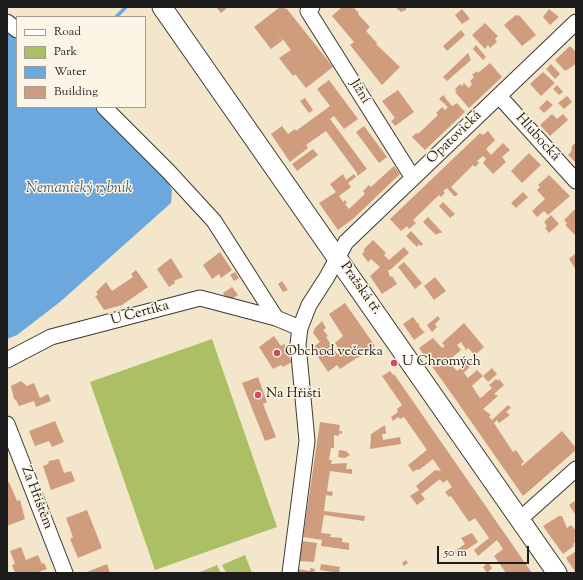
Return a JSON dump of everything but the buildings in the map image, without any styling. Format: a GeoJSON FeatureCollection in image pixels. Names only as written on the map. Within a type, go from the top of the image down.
{"type":"FeatureCollection","features":[{"type":"Feature","properties":{"kind":"main road","name":"Pražská tř."},"geometry":{"type":"LineString","coordinates":[[162,7],[338,257],[557,573]]}},
{"type":"Feature","properties":{"kind":"street","name":"Jižní"},"geometry":{"type":"LineString","coordinates":[[312,7],[308,11],[413,178]]}},
{"type":"Feature","properties":{"kind":"street"},"geometry":{"type":"LineString","coordinates":[[7,22],[16,29]]}},
{"type":"Feature","properties":{"kind":"street","name":"Opatovická"},"geometry":{"type":"LineString","coordinates":[[300,328],[309,305],[346,242],[576,22]]}},
{"type":"Feature","properties":{"kind":"street","name":"Hlubocká"},"geometry":{"type":"LineString","coordinates":[[498,96],[576,181]]}},
{"type":"Feature","properties":{"kind":"street"},"geometry":{"type":"LineString","coordinates":[[105,108],[168,171],[214,221],[276,318]]}},
{"type":"Feature","properties":{"kind":"street","name":"U Čertíka"},"geometry":{"type":"LineString","coordinates":[[7,360],[51,337],[200,298],[276,318],[300,328]]}},
{"type":"Feature","properties":{"kind":"street"},"geometry":{"type":"LineString","coordinates":[[290,573],[307,441],[298,344],[300,328]]}},
{"type":"Feature","properties":{"kind":"street","name":"Za Hřištěm"},"geometry":{"type":"LineString","coordinates":[[7,424],[65,573]]}},
{"type":"Feature","properties":{"kind":"street"},"geometry":{"type":"LineString","coordinates":[[520,519],[576,469]]}},
{"type":"Feature","properties":{"kind":"green space"},"geometry":{"type":"Polygon","coordinates":[[[212,339],[277,527],[155,570],[90,382],[212,339]]]}},
{"type":"Feature","properties":{"kind":"green space"},"geometry":{"type":"Polygon","coordinates":[[[245,555],[252,573],[226,573],[222,565],[245,555]]]}},
{"type":"Feature","properties":{"kind":"green space"},"geometry":{"type":"Polygon","coordinates":[[[217,565],[221,573],[198,573],[217,565]]]}},
{"type":"Feature","properties":{"kind":"water","name":"Nemanický rybník"},"geometry":{"type":"Polygon","coordinates":[[[7,32],[16,39],[16,108],[97,108],[161,169],[172,190],[171,203],[60,302],[17,335],[7,339],[7,32]]]}},
{"type":"Feature","properties":{"kind":"waterway"},"geometry":{"type":"LineString","coordinates":[[117,16],[126,7]]}},
{"type":"Feature","properties":{"kind":"place","name":"Obchod večerka"},"geometry":{"type":"Point","coordinates":[277,353]}},
{"type":"Feature","properties":{"kind":"place","name":"U Chromých"},"geometry":{"type":"Point","coordinates":[394,363]}},
{"type":"Feature","properties":{"kind":"place","name":"Na Hřišti"},"geometry":{"type":"Point","coordinates":[258,395]}}]}
